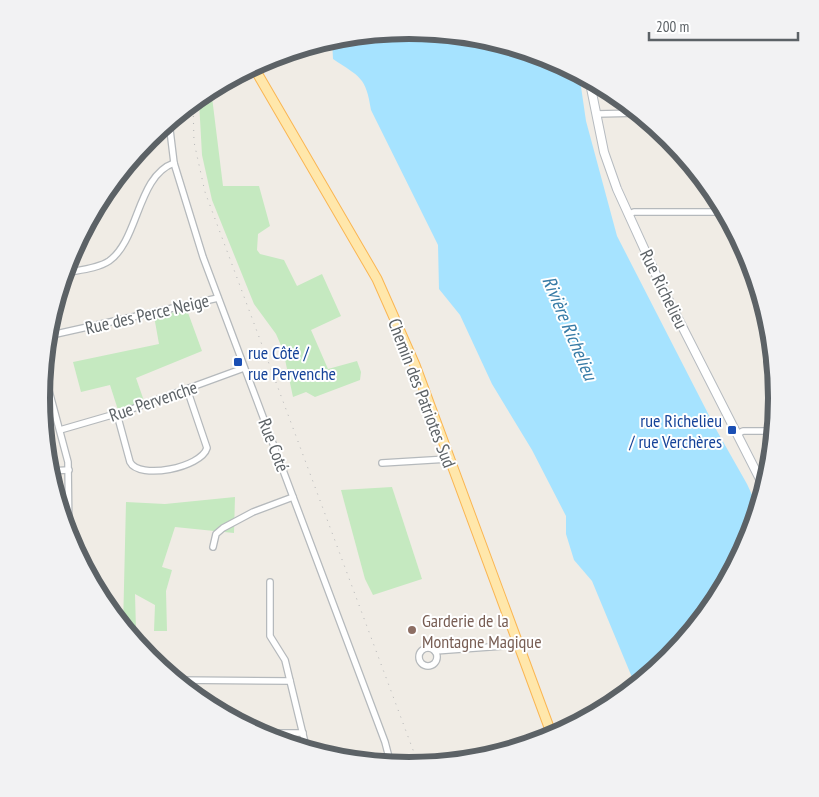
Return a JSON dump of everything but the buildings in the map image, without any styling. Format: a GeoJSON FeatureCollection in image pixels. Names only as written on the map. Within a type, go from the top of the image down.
{"type":"FeatureCollection","features":[{"type":"Feature","properties":{"kind":"main road","name":"Chemin des Patriotes Sud"},"geometry":{"type":"LineString","coordinates":[[257,73],[372,269],[415,365],[448,459],[550,730]]}},
{"type":"Feature","properties":{"kind":"main road","name":"Rue Richelieu"},"geometry":{"type":"LineString","coordinates":[[591,88],[607,162],[629,214],[662,287],[760,479]]}},
{"type":"Feature","properties":{"kind":"street"},"geometry":{"type":"LineString","coordinates":[[596,114],[629,113]]}},
{"type":"Feature","properties":{"kind":"street","name":"Rue Coté"},"geometry":{"type":"LineString","coordinates":[[169,131],[174,163],[218,298],[385,742],[389,757]]}},
{"type":"Feature","properties":{"kind":"street"},"geometry":{"type":"LineString","coordinates":[[73,271],[100,265],[112,258],[120,248],[153,182],[164,168],[174,163]]}},
{"type":"Feature","properties":{"kind":"street"},"geometry":{"type":"LineString","coordinates":[[629,214],[634,212],[717,212]]}},
{"type":"Feature","properties":{"kind":"street","name":"Rue des Perce Neige"},"geometry":{"type":"LineString","coordinates":[[56,334],[218,298]]}},
{"type":"Feature","properties":{"kind":"street","name":"Rue Pervenche"},"geometry":{"type":"LineString","coordinates":[[60,430],[117,414],[244,368]]}},
{"type":"Feature","properties":{"kind":"street"},"geometry":{"type":"LineString","coordinates":[[117,414],[130,462],[134,468],[141,470],[181,468],[203,456],[207,448],[187,389]]}},
{"type":"Feature","properties":{"kind":"street"},"geometry":{"type":"LineString","coordinates":[[50,394],[68,470],[69,514]]}},
{"type":"Feature","properties":{"kind":"street"},"geometry":{"type":"LineString","coordinates":[[737,434],[743,431],[767,431]]}},
{"type":"Feature","properties":{"kind":"street"},"geometry":{"type":"LineString","coordinates":[[382,463],[448,459]]}},
{"type":"Feature","properties":{"kind":"street"},"geometry":{"type":"LineString","coordinates":[[57,471],[68,470]]}},
{"type":"Feature","properties":{"kind":"street"},"geometry":{"type":"LineString","coordinates":[[212,547],[216,534],[223,528],[253,512],[293,496]]}},
{"type":"Feature","properties":{"kind":"street"},"geometry":{"type":"LineString","coordinates":[[270,582],[270,636],[283,656],[306,743]]}},
{"type":"Feature","properties":{"kind":"street"},"geometry":{"type":"LineString","coordinates":[[435,651],[518,645]]}},
{"type":"Feature","properties":{"kind":"street"},"geometry":{"type":"LineString","coordinates":[[185,680],[290,681]]}},
{"type":"Feature","properties":{"kind":"street"},"geometry":{"type":"LineString","coordinates":[[278,733],[303,733]]}},
{"type":"Feature","properties":{"kind":"green space"},"geometry":{"type":"Polygon","coordinates":[[[212,98],[223,186],[259,186],[270,226],[258,234],[257,250],[260,254],[284,260],[297,286],[322,274],[341,316],[311,330],[328,369],[357,361],[361,372],[360,380],[315,397],[306,392],[293,397],[283,350],[276,334],[254,304],[212,200],[202,155],[199,106],[212,98]]]}},
{"type":"Feature","properties":{"kind":"green space"},"geometry":{"type":"Polygon","coordinates":[[[187,310],[202,351],[136,378],[144,401],[118,410],[110,385],[81,392],[73,362],[159,344],[154,316],[187,310]]]}},
{"type":"Feature","properties":{"kind":"green space"},"geometry":{"type":"Polygon","coordinates":[[[392,487],[422,579],[373,595],[365,579],[341,490],[392,487]]]}},
{"type":"Feature","properties":{"kind":"green space"},"geometry":{"type":"Polygon","coordinates":[[[235,497],[234,533],[175,527],[162,567],[172,570],[166,591],[167,631],[154,631],[155,605],[135,594],[136,630],[134,630],[123,617],[126,502],[165,504],[235,497]]]}},
{"type":"Feature","properties":{"kind":"water","name":"Rivière Richelieu"},"geometry":{"type":"Polygon","coordinates":[[[410,39],[456,42],[503,51],[525,58],[580,82],[586,121],[617,236],[754,500],[732,558],[709,598],[680,636],[633,680],[592,581],[574,560],[566,534],[566,516],[532,450],[492,384],[460,315],[439,289],[438,245],[371,110],[364,84],[356,74],[333,59],[332,47],[363,42],[410,39]]]}},
{"type":"Feature","properties":{"kind":"railway"},"geometry":{"type":"LineString","coordinates":[[193,111],[194,142],[205,192],[416,758]]}},
{"type":"Feature","properties":{"kind":"place","name":"rue Côté / rue Pervenche"},"geometry":{"type":"Point","coordinates":[238,362]}},
{"type":"Feature","properties":{"kind":"place","name":"rue Richelieu / rue Verchères"},"geometry":{"type":"Point","coordinates":[732,430]}},
{"type":"Feature","properties":{"kind":"place","name":"Garderie de la Montagne Magique"},"geometry":{"type":"Point","coordinates":[412,630]}}]}
